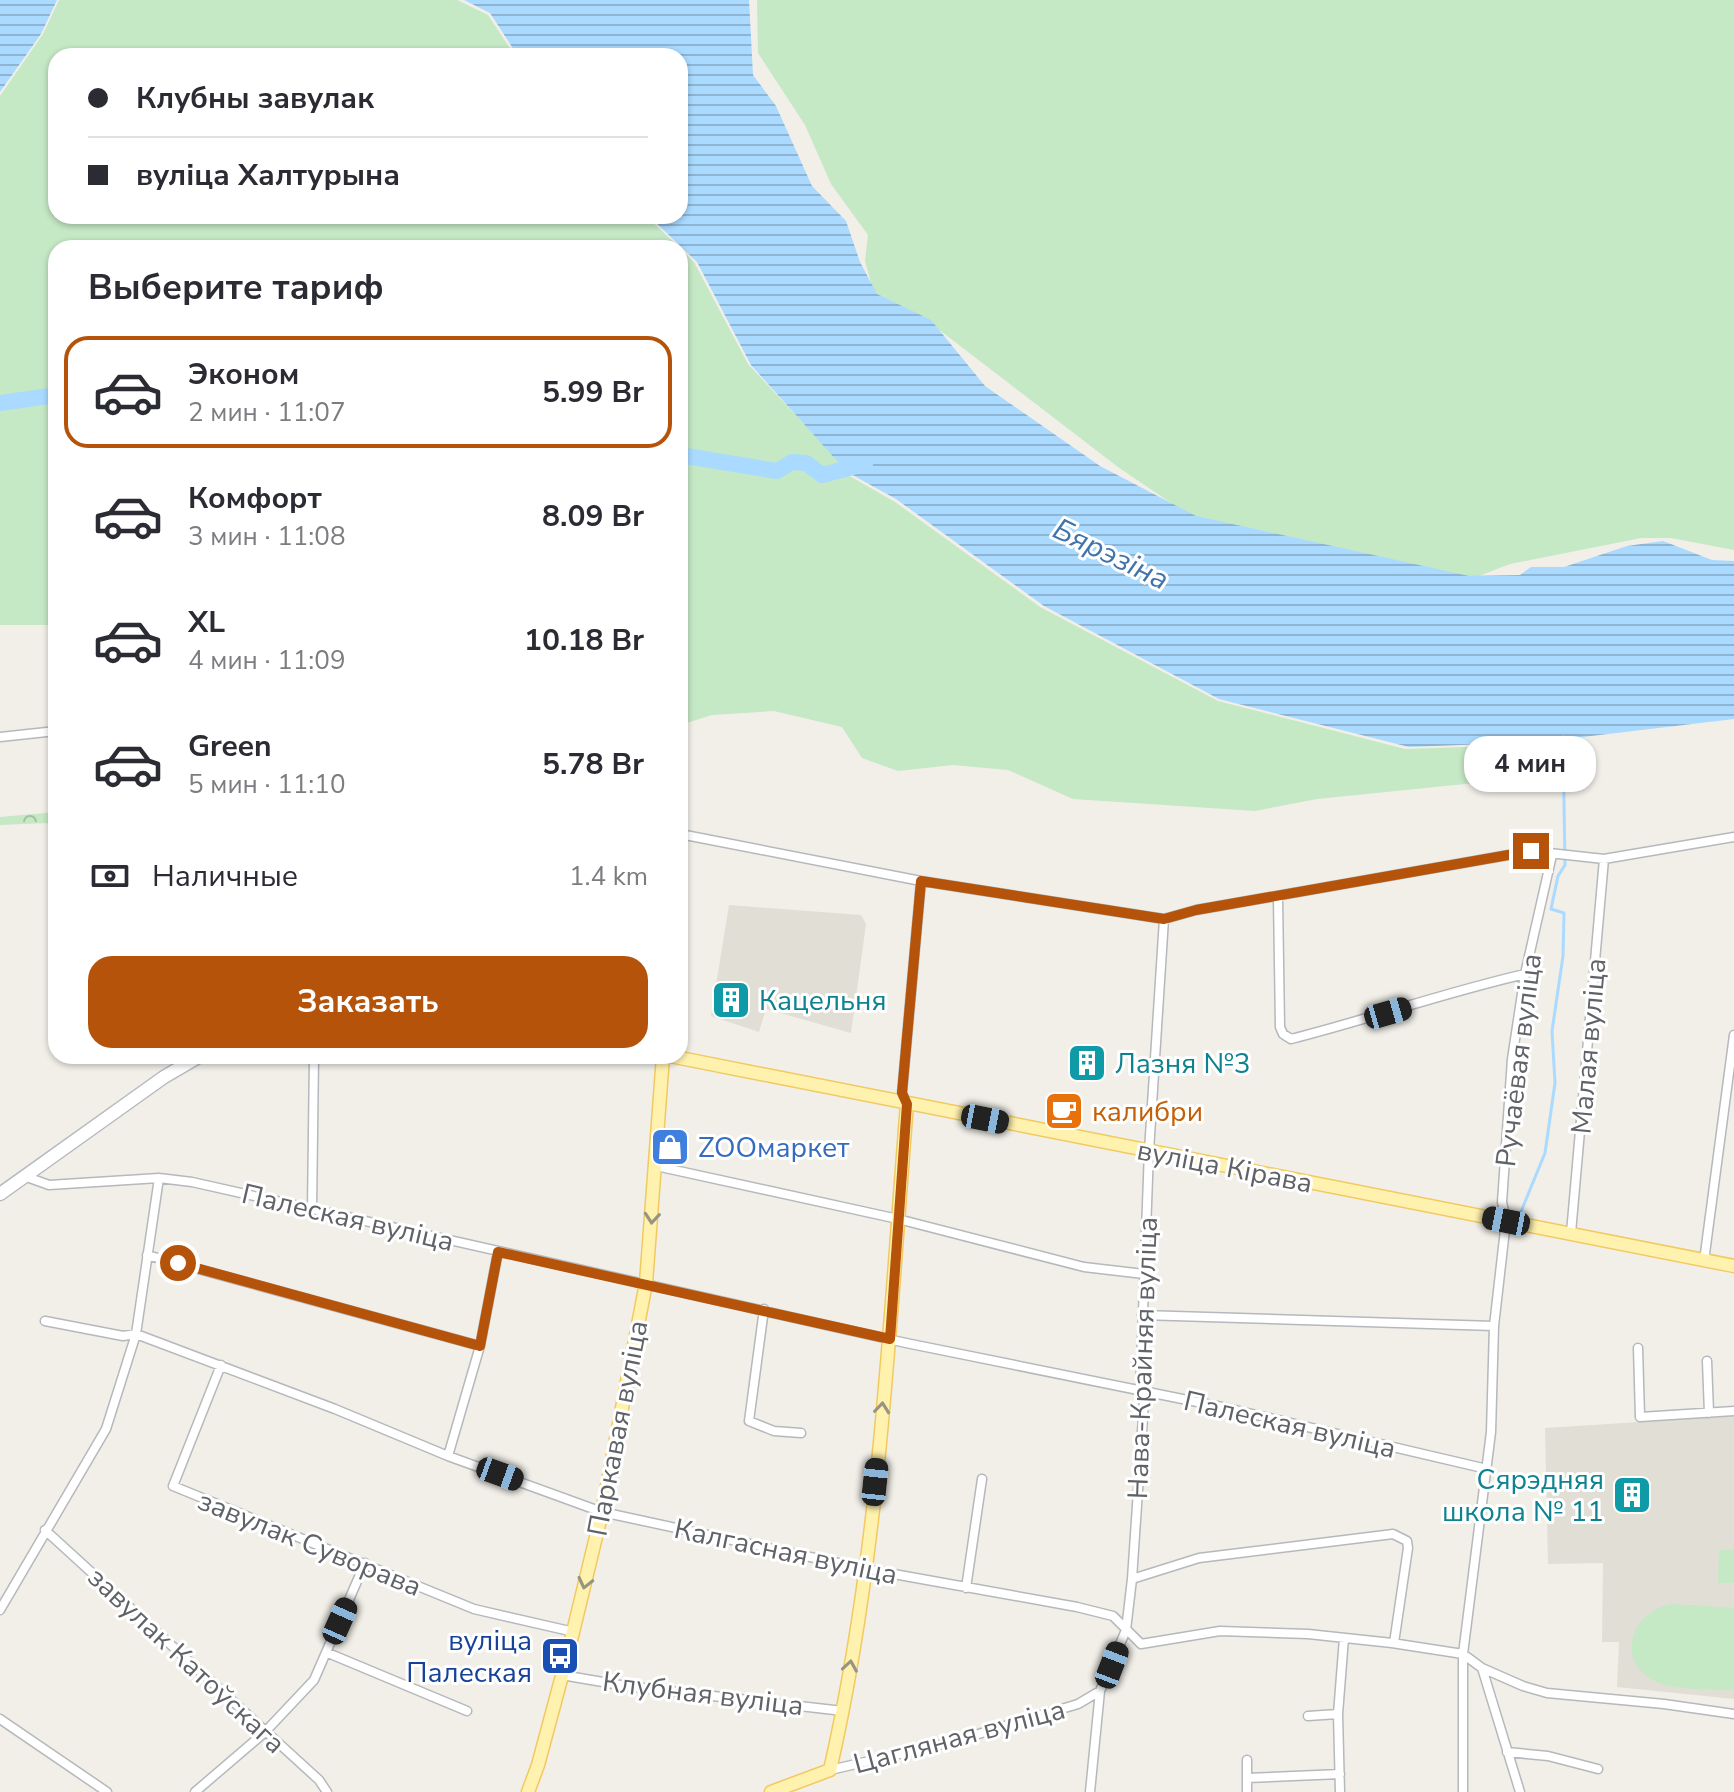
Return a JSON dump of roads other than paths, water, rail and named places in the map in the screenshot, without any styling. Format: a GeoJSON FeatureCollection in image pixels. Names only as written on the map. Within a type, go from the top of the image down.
{"type":"FeatureCollection","features":[{"type":"Feature","properties":{"kind":"main road","name":"вуліца Кірава"},"geometry":{"type":"LineString","coordinates":[[688,1060],[1734,1266]]}},
{"type":"Feature","properties":{"kind":"main road"},"geometry":{"type":"LineString","coordinates":[[0,1194],[186,1064]]}},
{"type":"Feature","properties":{"kind":"main road","name":"Паркавая вуліца"},"geometry":{"type":"LineString","coordinates":[[528,1792],[574,1632],[602,1512],[646,1283],[662,1064]]}},
{"type":"Feature","properties":{"kind":"main road","name":"Клубная вуліца"},"geometry":{"type":"LineString","coordinates":[[830,1770],[866,1569],[890,1339],[907,1104]]}},
{"type":"Feature","properties":{"kind":"main road","name":"Цагляная вуліца"},"geometry":{"type":"LineString","coordinates":[[771,1792],[830,1770]]}},
{"type":"Feature","properties":{"kind":"street"},"geometry":{"type":"LineString","coordinates":[[0,737],[48,732]]}},
{"type":"Feature","properties":{"kind":"street"},"geometry":{"type":"LineString","coordinates":[[688,837],[921,881],[1164,919],[1196,910],[1278,898],[1377,877],[1531,851],[1604,859],[1734,837]]}},
{"type":"Feature","properties":{"kind":"street","name":"Ручаёвая вуліца"},"geometry":{"type":"LineString","coordinates":[[1463,1792],[1463,1654],[1491,1432],[1494,1326],[1506,1221],[1502,1202],[1512,1059],[1525,974],[1556,856]]}},
{"type":"Feature","properties":{"kind":"street","name":"Малая вуліца"},"geometry":{"type":"LineString","coordinates":[[1571,1233],[1604,859]]}},
{"type":"Feature","properties":{"kind":"street","name":"Клубная вуліца"},"geometry":{"type":"LineString","coordinates":[[907,1104],[902,1093],[921,881]]}},
{"type":"Feature","properties":{"kind":"street"},"geometry":{"type":"LineString","coordinates":[[1278,898],[1280,1027],[1283,1034],[1291,1039],[1412,1006],[1462,988],[1525,974]]}},
{"type":"Feature","properties":{"kind":"street","name":"Нава-Крайняя вуліца"},"geometry":{"type":"LineString","coordinates":[[1090,1792],[1100,1691],[1126,1630],[1132,1579],[1144,1402],[1140,1392],[1149,1151],[1164,919]]}},
{"type":"Feature","properties":{"kind":"street"},"geometry":{"type":"LineString","coordinates":[[1704,1261],[1734,1035]]}},
{"type":"Feature","properties":{"kind":"street"},"geometry":{"type":"LineString","coordinates":[[312,1209],[314,1064]]}},
{"type":"Feature","properties":{"kind":"street"},"geometry":{"type":"LineString","coordinates":[[656,1166],[898,1219],[1084,1267],[1144,1274]]}},
{"type":"Feature","properties":{"kind":"street","name":"Палеская вуліца"},"geometry":{"type":"LineString","coordinates":[[24,1176],[49,1185],[159,1178],[207,1185],[890,1339],[1222,1407],[1487,1469]]}},
{"type":"Feature","properties":{"kind":"street"},"geometry":{"type":"LineString","coordinates":[[0,1610],[106,1429],[136,1334],[159,1178]]}},
{"type":"Feature","properties":{"kind":"street"},"geometry":{"type":"LineString","coordinates":[[448,1456],[480,1346],[498,1252]]}},
{"type":"Feature","properties":{"kind":"street"},"geometry":{"type":"LineString","coordinates":[[147,1255],[480,1346]]}},
{"type":"Feature","properties":{"kind":"street"},"geometry":{"type":"LineString","coordinates":[[764,1309],[749,1421],[774,1431],[801,1433]]}},
{"type":"Feature","properties":{"kind":"street"},"geometry":{"type":"LineString","coordinates":[[1142,1315],[1494,1326]]}},
{"type":"Feature","properties":{"kind":"street","name":"Калгасная вуліца"},"geometry":{"type":"LineString","coordinates":[[45,1321],[123,1336],[136,1334],[448,1456],[602,1512],[866,1569],[1077,1607],[1113,1616],[1126,1630]]}},
{"type":"Feature","properties":{"kind":"street"},"geometry":{"type":"LineString","coordinates":[[1638,1348],[1640,1417],[1734,1411]]}},
{"type":"Feature","properties":{"kind":"street"},"geometry":{"type":"LineString","coordinates":[[1707,1361],[1709,1413]]}},
{"type":"Feature","properties":{"kind":"street","name":"завулак Суворава"},"geometry":{"type":"LineString","coordinates":[[221,1365],[173,1486],[474,1609],[574,1632]]}},
{"type":"Feature","properties":{"kind":"street"},"geometry":{"type":"LineString","coordinates":[[966,1588],[982,1479]]}},
{"type":"Feature","properties":{"kind":"street","name":"завулак Катоўскага"},"geometry":{"type":"LineString","coordinates":[[45,1530],[319,1780],[327,1792]]}},
{"type":"Feature","properties":{"kind":"street"},"geometry":{"type":"LineString","coordinates":[[1132,1579],[1199,1558],[1393,1534],[1407,1541],[1408,1548],[1394,1643]]}},
{"type":"Feature","properties":{"kind":"street"},"geometry":{"type":"LineString","coordinates":[[195,1792],[265,1732],[314,1680],[365,1563]]}},
{"type":"Feature","properties":{"kind":"street"},"geometry":{"type":"LineString","coordinates":[[1126,1630],[1141,1644],[1220,1631],[1271,1632],[1394,1643],[1463,1654],[1482,1668],[1547,1693],[1734,1714]]}},
{"type":"Feature","properties":{"kind":"street"},"geometry":{"type":"LineString","coordinates":[[1340,1792],[1338,1714],[1344,1638]]}},
{"type":"Feature","properties":{"kind":"street"},"geometry":{"type":"LineString","coordinates":[[328,1653],[467,1711]]}},
{"type":"Feature","properties":{"kind":"street"},"geometry":{"type":"LineString","coordinates":[[1482,1668],[1520,1792]]}},
{"type":"Feature","properties":{"kind":"street","name":"Клубная вуліца"},"geometry":{"type":"LineString","coordinates":[[562,1675],[626,1686],[843,1711]]}},
{"type":"Feature","properties":{"kind":"street","name":"Цагляная вуліца"},"geometry":{"type":"LineString","coordinates":[[830,1770],[952,1742],[1078,1704],[1100,1691]]}},
{"type":"Feature","properties":{"kind":"street"},"geometry":{"type":"LineString","coordinates":[[1308,1716],[1338,1714]]}},
{"type":"Feature","properties":{"kind":"street"},"geometry":{"type":"LineString","coordinates":[[0,1719],[107,1792]]}},
{"type":"Feature","properties":{"kind":"street"},"geometry":{"type":"LineString","coordinates":[[1507,1752],[1548,1756],[1598,1769]]}},
{"type":"Feature","properties":{"kind":"street"},"geometry":{"type":"LineString","coordinates":[[1247,1760],[1247,1792]]}},
{"type":"Feature","properties":{"kind":"street"},"geometry":{"type":"LineString","coordinates":[[1247,1778],[1340,1774]]}},
{"type":"Feature","properties":{"kind":"water"},"geometry":{"type":"Polygon","coordinates":[[[0,0],[57,0],[41,34],[0,92],[0,0]]]}},
{"type":"Feature","properties":{"kind":"water","name":"Бярэзіна"},"geometry":{"type":"Polygon","coordinates":[[[464,0],[749,0],[753,75],[776,106],[812,186],[846,221],[860,262],[877,294],[931,320],[985,386],[1100,466],[1196,516],[1469,576],[1520,575],[1531,567],[1564,567],[1627,546],[1663,541],[1712,560],[1734,561],[1734,719],[1541,742],[1409,747],[1219,699],[1044,606],[896,499],[847,472],[751,365],[697,262],[688,253],[688,240],[674,240],[657,224],[688,224],[688,48],[513,48],[490,13],[464,0]]]}},
{"type":"Feature","properties":{"kind":"waterway"},"geometry":{"type":"LineString","coordinates":[[0,403],[48,396]]}},
{"type":"Feature","properties":{"kind":"waterway"},"geometry":{"type":"LineString","coordinates":[[688,456],[777,471],[792,462],[806,463],[822,475],[865,464]]}},
{"type":"Feature","properties":{"kind":"waterway"},"geometry":{"type":"LineString","coordinates":[[1520,1214],[1545,1153],[1555,1083],[1552,1031],[1563,956],[1564,913],[1551,909],[1558,876],[1565,865],[1563,737]]}},
{"type":"Feature","properties":{"kind":"place","name":"Кацельня"},"geometry":{"type":"Point","coordinates":[731,1000]}},
{"type":"Feature","properties":{"kind":"place","name":"Лазня №3"},"geometry":{"type":"Point","coordinates":[1087,1063]}},
{"type":"Feature","properties":{"kind":"place","name":"калибри"},"geometry":{"type":"Point","coordinates":[1064,1111]}},
{"type":"Feature","properties":{"kind":"place","name":"ZOOмаркет"},"geometry":{"type":"Point","coordinates":[670,1147]}},
{"type":"Feature","properties":{"kind":"place","name":"Сярэдняя школа № 11"},"geometry":{"type":"Point","coordinates":[1632,1495]}},
{"type":"Feature","properties":{"kind":"place","name":"вуліца Палеская"},"geometry":{"type":"Point","coordinates":[560,1656]}}]}
